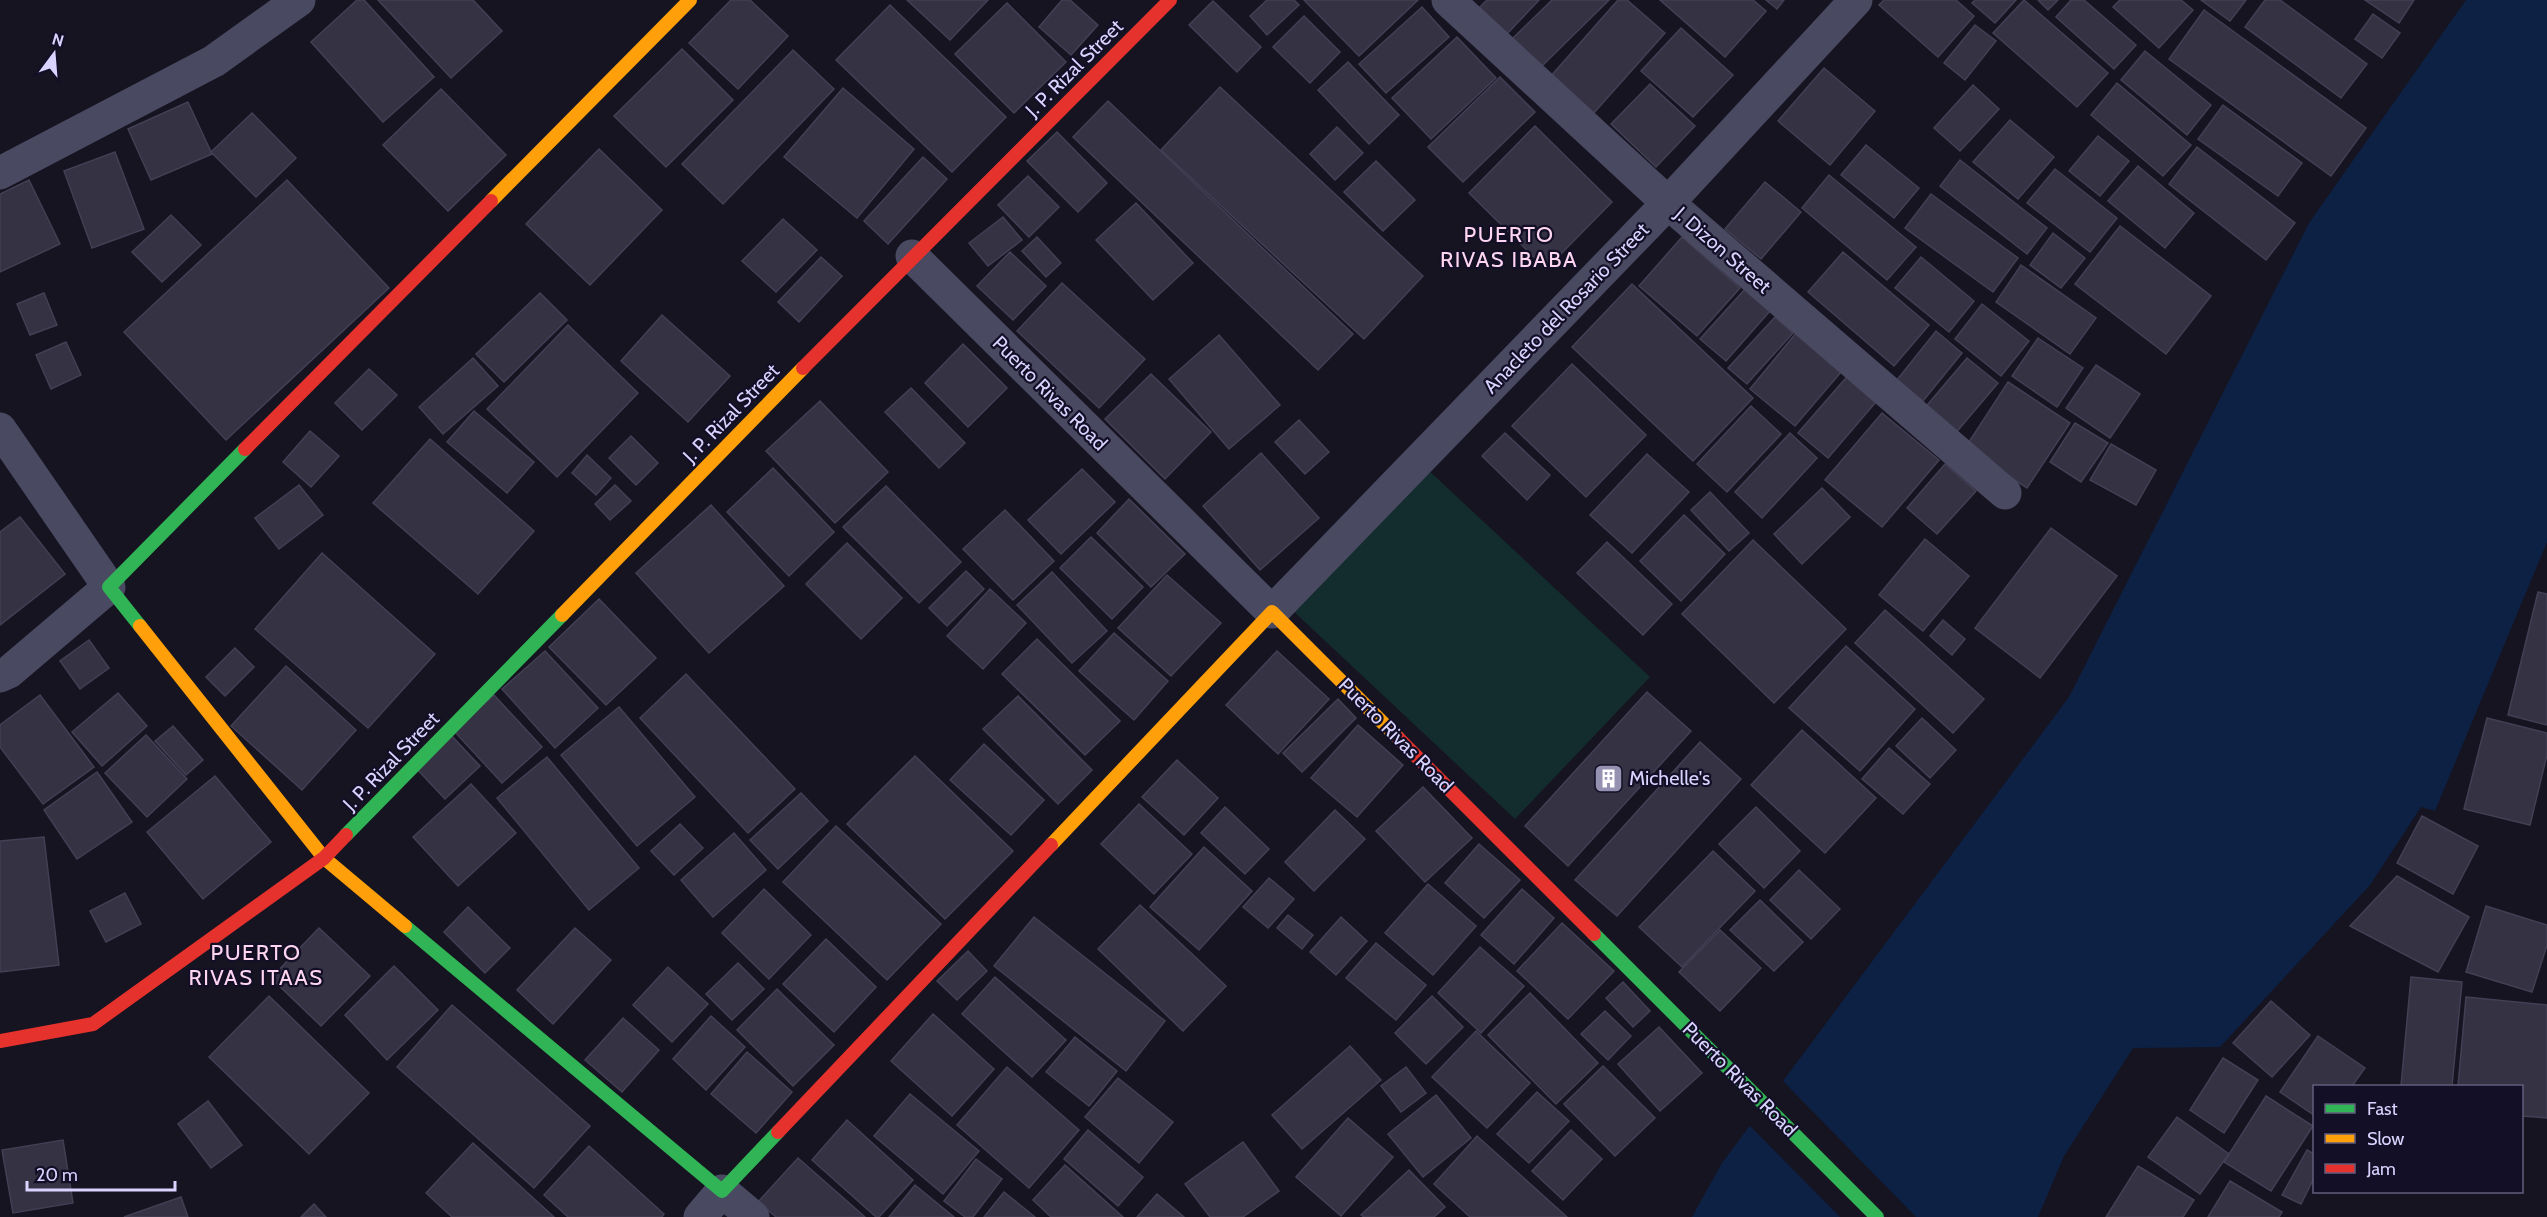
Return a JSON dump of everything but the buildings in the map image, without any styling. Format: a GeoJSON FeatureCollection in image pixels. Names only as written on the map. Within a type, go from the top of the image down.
{"type":"FeatureCollection","features":[{"type":"Feature","properties":{"kind":"street"},"geometry":{"type":"LineString","coordinates":[[0,173],[214,62],[299,0]]}},
{"type":"Feature","properties":{"kind":"street"},"geometry":{"type":"LineString","coordinates":[[0,676],[9,672],[109,587],[690,0]]}},
{"type":"Feature","properties":{"kind":"street","name":"J. P. Rizal Street"},"geometry":{"type":"LineString","coordinates":[[0,1041],[93,1024],[324,858],[912,256],[1170,0]]}},
{"type":"Feature","properties":{"kind":"street","name":"J. Dizon Street"},"geometry":{"type":"LineString","coordinates":[[1448,0],[1668,203],[2005,493]]}},
{"type":"Feature","properties":{"kind":"street","name":"Anacleto del Rosario Street"},"geometry":{"type":"LineString","coordinates":[[1272,612],[1668,203],[1856,0]]}},
{"type":"Feature","properties":{"kind":"street","name":"Puerto Rivas Road"},"geometry":{"type":"LineString","coordinates":[[912,256],[1877,1217]]}},
{"type":"Feature","properties":{"kind":"street"},"geometry":{"type":"LineString","coordinates":[[0,429],[109,587],[324,858],[753,1217]]}},
{"type":"Feature","properties":{"kind":"street"},"geometry":{"type":"LineString","coordinates":[[700,1217],[722,1191],[1272,612]]}},
{"type":"Feature","properties":{"kind":"green space"},"geometry":{"type":"Polygon","coordinates":[[[1425,467],[1650,677],[1515,819],[1290,608],[1425,467]]]}},
{"type":"Feature","properties":{"kind":"water"},"geometry":{"type":"Polygon","coordinates":[[[2466,0],[2547,0],[2547,542],[2435,811],[2421,807],[2370,885],[2220,1047],[2133,1048],[2064,1156],[2038,1217],[1692,1217],[1722,1163],[2069,697],[2309,223],[2466,0]]]}},
{"type":"Feature","properties":{"kind":"pier"},"geometry":{"type":"Polygon","coordinates":[[[1781,1079],[1916,1217],[1840,1217],[1748,1124],[1781,1079]]]}},
{"type":"Feature","properties":{"kind":"traffic: fast"},"geometry":{"type":"LineString","coordinates":[[140,626],[109,587],[245,449]]}},
{"type":"Feature","properties":{"kind":"traffic: fast"},"geometry":{"type":"LineString","coordinates":[[346,835],[562,615]]}},
{"type":"Feature","properties":{"kind":"traffic: fast"},"geometry":{"type":"LineString","coordinates":[[405,926],[722,1191],[778,1132]]}},
{"type":"Feature","properties":{"kind":"traffic: fast"},"geometry":{"type":"LineString","coordinates":[[1594,934],[1877,1217]]}},
{"type":"Feature","properties":{"kind":"traffic: slow"},"geometry":{"type":"LineString","coordinates":[[491,201],[690,0]]}},
{"type":"Feature","properties":{"kind":"traffic: slow"},"geometry":{"type":"LineString","coordinates":[[562,615],[803,368]]}},
{"type":"Feature","properties":{"kind":"traffic: slow"},"geometry":{"type":"LineString","coordinates":[[1051,845],[1272,612],[1398,738]]}},
{"type":"Feature","properties":{"kind":"traffic: slow"},"geometry":{"type":"LineString","coordinates":[[140,626],[324,858],[405,926]]}},
{"type":"Feature","properties":{"kind":"traffic: jam"},"geometry":{"type":"LineString","coordinates":[[803,368],[1170,0]]}},
{"type":"Feature","properties":{"kind":"traffic: jam"},"geometry":{"type":"LineString","coordinates":[[245,449],[491,201]]}},
{"type":"Feature","properties":{"kind":"traffic: jam"},"geometry":{"type":"LineString","coordinates":[[1398,738],[1594,934]]}},
{"type":"Feature","properties":{"kind":"traffic: jam"},"geometry":{"type":"LineString","coordinates":[[0,1041],[93,1024],[324,858],[346,835]]}},
{"type":"Feature","properties":{"kind":"traffic: jam"},"geometry":{"type":"LineString","coordinates":[[778,1132],[1051,845]]}},
{"type":"Feature","properties":{"kind":"place","name":"Michelle's"},"geometry":{"type":"Point","coordinates":[1608,778]}},
{"type":"Feature","properties":{"kind":"district","name":"PUERTO RIVAS IBABA"},"geometry":{"type":"Point","coordinates":[1509,246]}},
{"type":"Feature","properties":{"kind":"district","name":"PUERTO RIVAS ITAAS"},"geometry":{"type":"Point","coordinates":[256,964]}}]}
